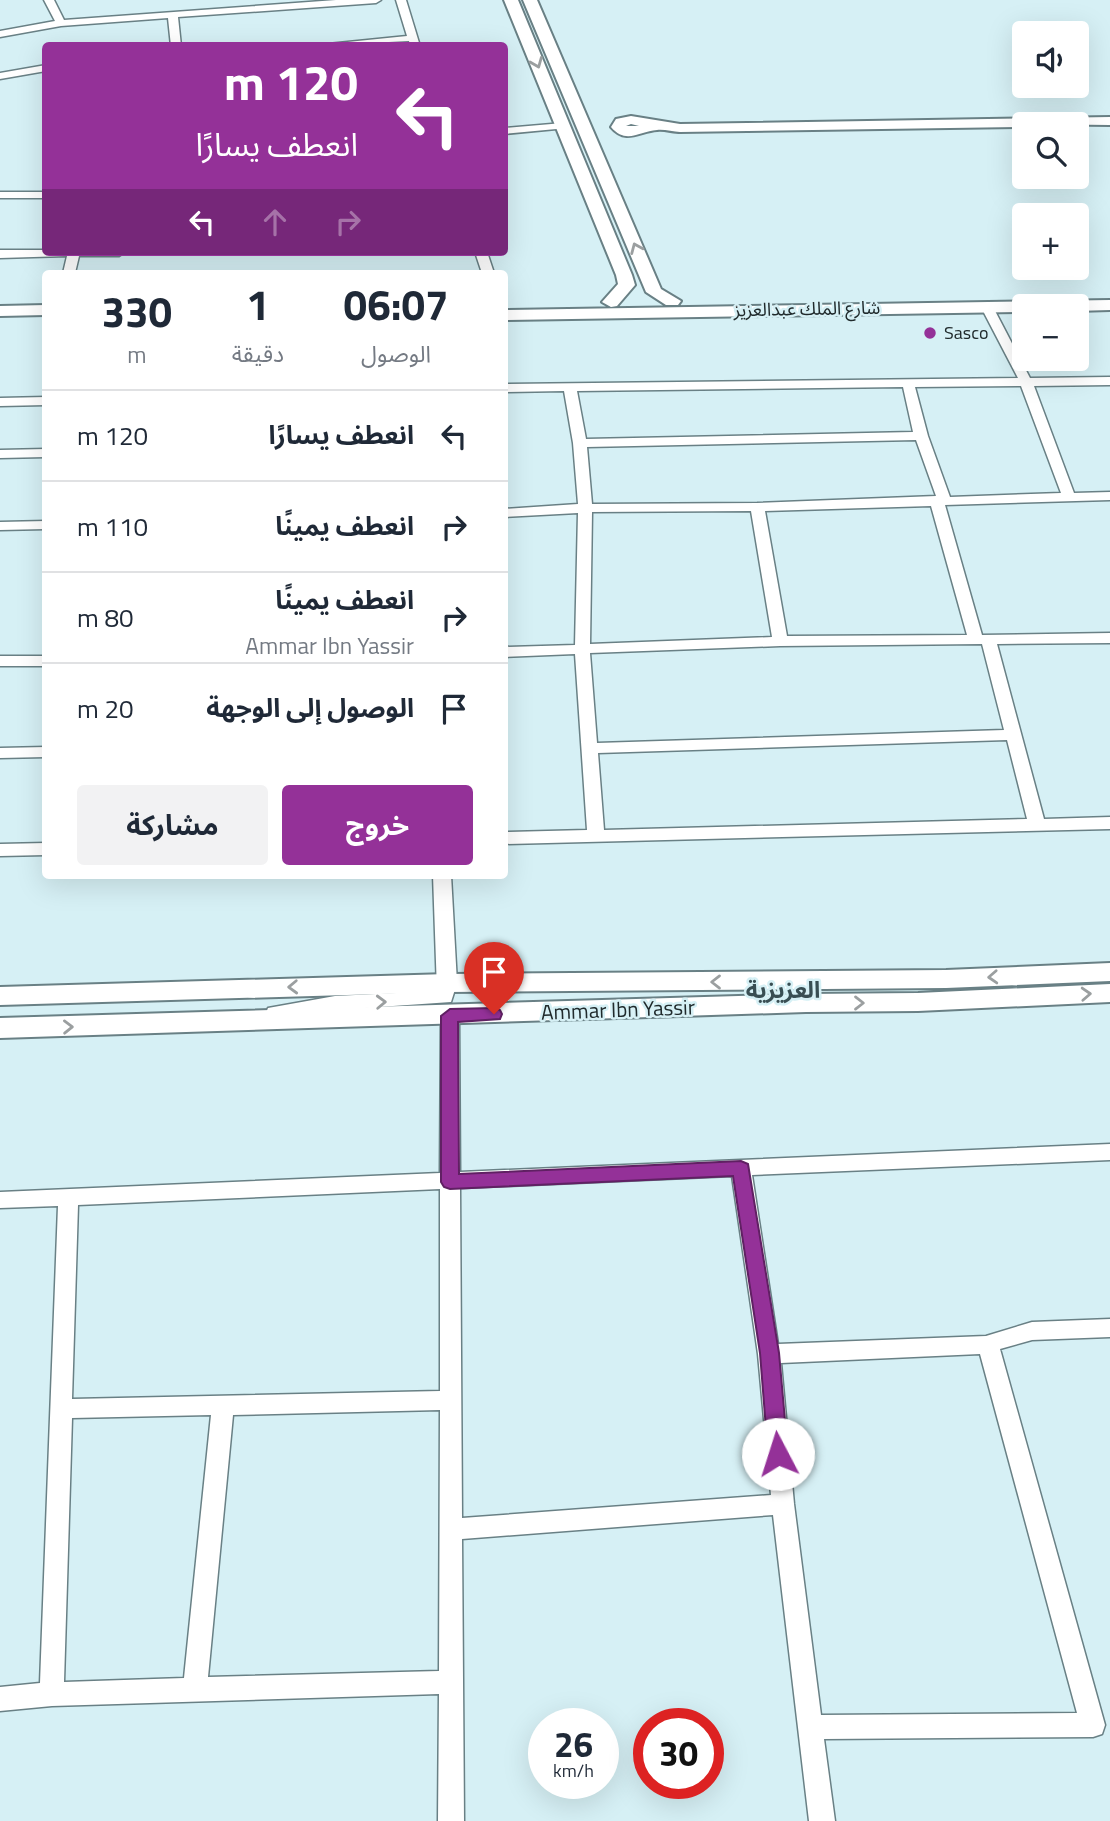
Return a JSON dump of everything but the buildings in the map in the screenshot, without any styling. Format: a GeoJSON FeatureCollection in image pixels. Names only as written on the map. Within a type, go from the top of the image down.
{"type":"FeatureCollection","features":[{"type":"Feature","properties":{"kind":"street"},"geometry":{"type":"LineString","coordinates":[[49,0],[61,23]]}},
{"type":"Feature","properties":{"kind":"street"},"geometry":{"type":"LineString","coordinates":[[205,0],[208,13]]}},
{"type":"Feature","properties":{"kind":"street"},"geometry":{"type":"LineString","coordinates":[[0,34],[61,23],[208,13],[300,3],[376,0]]}},
{"type":"Feature","properties":{"kind":"street"},"geometry":{"type":"LineString","coordinates":[[401,0],[414,42]]}},
{"type":"Feature","properties":{"kind":"street"},"geometry":{"type":"LineString","coordinates":[[511,0],[604,222],[627,285]]}},
{"type":"Feature","properties":{"kind":"street"},"geometry":{"type":"LineString","coordinates":[[530,0],[651,284],[657,295],[672,301]]}},
{"type":"Feature","properties":{"kind":"street"},"geometry":{"type":"LineString","coordinates":[[173,15],[176,42]]}},
{"type":"Feature","properties":{"kind":"street"},"geometry":{"type":"LineString","coordinates":[[523,29],[542,28]]}},
{"type":"Feature","properties":{"kind":"street"},"geometry":{"type":"LineString","coordinates":[[0,76],[42,69]]}},
{"type":"Feature","properties":{"kind":"street"},"geometry":{"type":"LineString","coordinates":[[578,116],[612,123]]}},
{"type":"Feature","properties":{"kind":"street"},"geometry":{"type":"LineString","coordinates":[[587,136],[612,123],[637,120],[645,128],[681,134],[1012,129]]}},
{"type":"Feature","properties":{"kind":"street"},"geometry":{"type":"LineString","coordinates":[[645,128],[1110,121]]}},
{"type":"Feature","properties":{"kind":"street"},"geometry":{"type":"LineString","coordinates":[[508,131],[563,126]]}},
{"type":"Feature","properties":{"kind":"street"},"geometry":{"type":"LineString","coordinates":[[1089,128],[1110,127]]}},
{"type":"Feature","properties":{"kind":"street"},"geometry":{"type":"LineString","coordinates":[[0,195],[42,195]]}},
{"type":"Feature","properties":{"kind":"street"},"geometry":{"type":"LineString","coordinates":[[0,254],[42,253]]}},
{"type":"Feature","properties":{"kind":"street"},"geometry":{"type":"LineString","coordinates":[[611,302],[627,285],[651,284]]}},
{"type":"Feature","properties":{"kind":"street","name":"شارع الملك عبدالعزيز"},"geometry":{"type":"LineString","coordinates":[[508,303],[1110,295]]}},
{"type":"Feature","properties":{"kind":"street","name":"شارع الملك عبدالعزيز"},"geometry":{"type":"LineString","coordinates":[[508,315],[1110,305]]}},
{"type":"Feature","properties":{"kind":"street"},"geometry":{"type":"LineString","coordinates":[[987,307],[1025,380],[1069,496]]}},
{"type":"Feature","properties":{"kind":"street"},"geometry":{"type":"LineString","coordinates":[[0,311],[42,310]]}},
{"type":"Feature","properties":{"kind":"street"},"geometry":{"type":"LineString","coordinates":[[0,324],[42,323]]}},
{"type":"Feature","properties":{"kind":"street"},"geometry":{"type":"LineString","coordinates":[[508,388],[1110,381]]}},
{"type":"Feature","properties":{"kind":"street"},"geometry":{"type":"LineString","coordinates":[[908,383],[921,436],[1037,826]]}},
{"type":"Feature","properties":{"kind":"street"},"geometry":{"type":"LineString","coordinates":[[570,388],[580,443],[585,508],[582,650],[596,836]]}},
{"type":"Feature","properties":{"kind":"street"},"geometry":{"type":"LineString","coordinates":[[0,402],[42,401]]}},
{"type":"Feature","properties":{"kind":"street"},"geometry":{"type":"LineString","coordinates":[[580,443],[921,436]]}},
{"type":"Feature","properties":{"kind":"street"},"geometry":{"type":"LineString","coordinates":[[0,454],[42,453]]}},
{"type":"Feature","properties":{"kind":"street"},"geometry":{"type":"LineString","coordinates":[[508,513],[585,508],[757,507],[940,499],[1110,496]]}},
{"type":"Feature","properties":{"kind":"street"},"geometry":{"type":"LineString","coordinates":[[757,507],[780,641]]}},
{"type":"Feature","properties":{"kind":"street"},"geometry":{"type":"LineString","coordinates":[[0,526],[42,525]]}},
{"type":"Feature","properties":{"kind":"street"},"geometry":{"type":"LineString","coordinates":[[508,652],[780,641],[1110,638]]}},
{"type":"Feature","properties":{"kind":"street"},"geometry":{"type":"LineString","coordinates":[[0,662],[42,661]]}},
{"type":"Feature","properties":{"kind":"street"},"geometry":{"type":"LineString","coordinates":[[589,747],[1012,735]]}},
{"type":"Feature","properties":{"kind":"street"},"geometry":{"type":"LineString","coordinates":[[0,753],[42,752]]}},
{"type":"Feature","properties":{"kind":"street"},"geometry":{"type":"LineString","coordinates":[[508,838],[1110,823]]}},
{"type":"Feature","properties":{"kind":"street"},"geometry":{"type":"LineString","coordinates":[[0,850],[42,849]]}},
{"type":"Feature","properties":{"kind":"street"},"geometry":{"type":"LineString","coordinates":[[216,1023],[335,1003],[445,997],[448,983],[442,879]]}},
{"type":"Feature","properties":{"kind":"street","name":"Ammar Ibn Yassir"},"geometry":{"type":"LineString","coordinates":[[0,996],[448,983],[907,980],[1110,972]]}},
{"type":"Feature","properties":{"kind":"street","name":"Ammar Ibn Yassir"},"geometry":{"type":"LineString","coordinates":[[0,1028],[806,1003],[918,1002],[1110,993]]}},
{"type":"Feature","properties":{"kind":"street"},"geometry":{"type":"LineString","coordinates":[[450,1016],[451,1821]]}},
{"type":"Feature","properties":{"kind":"street"},"geometry":{"type":"LineString","coordinates":[[0,1200],[1110,1152]]}},
{"type":"Feature","properties":{"kind":"street"},"geometry":{"type":"LineString","coordinates":[[741,1169],[769,1353],[783,1504],[822,1821]]}},
{"type":"Feature","properties":{"kind":"street"},"geometry":{"type":"LineString","coordinates":[[52,1694],[68,1197]]}},
{"type":"Feature","properties":{"kind":"street"},"geometry":{"type":"LineString","coordinates":[[769,1353],[988,1345],[1001,1337],[1035,1330],[1110,1328]]}},
{"type":"Feature","properties":{"kind":"street"},"geometry":{"type":"LineString","coordinates":[[810,1727],[1101,1725],[988,1345]]}},
{"type":"Feature","properties":{"kind":"street"},"geometry":{"type":"LineString","coordinates":[[61,1409],[450,1400]]}},
{"type":"Feature","properties":{"kind":"street"},"geometry":{"type":"LineString","coordinates":[[195,1690],[223,1405]]}},
{"type":"Feature","properties":{"kind":"street"},"geometry":{"type":"LineString","coordinates":[[451,1529],[783,1504]]}},
{"type":"Feature","properties":{"kind":"street"},"geometry":{"type":"LineString","coordinates":[[0,1699],[52,1694],[451,1682]]}},
{"type":"Feature","properties":{"kind":"place","name":"Sasco"},"geometry":{"type":"Point","coordinates":[930,333]}},
{"type":"Feature","properties":{"kind":"district","name":"العزيزية"},"geometry":{"type":"Point","coordinates":[783,990]}},
{"type":"Feature","properties":{"kind":"route"},"geometry":{"type":"LineString","coordinates":[[494,1014],[450,1016],[450,1182],[741,1169],[769,1353],[778,1454]]}}]}
